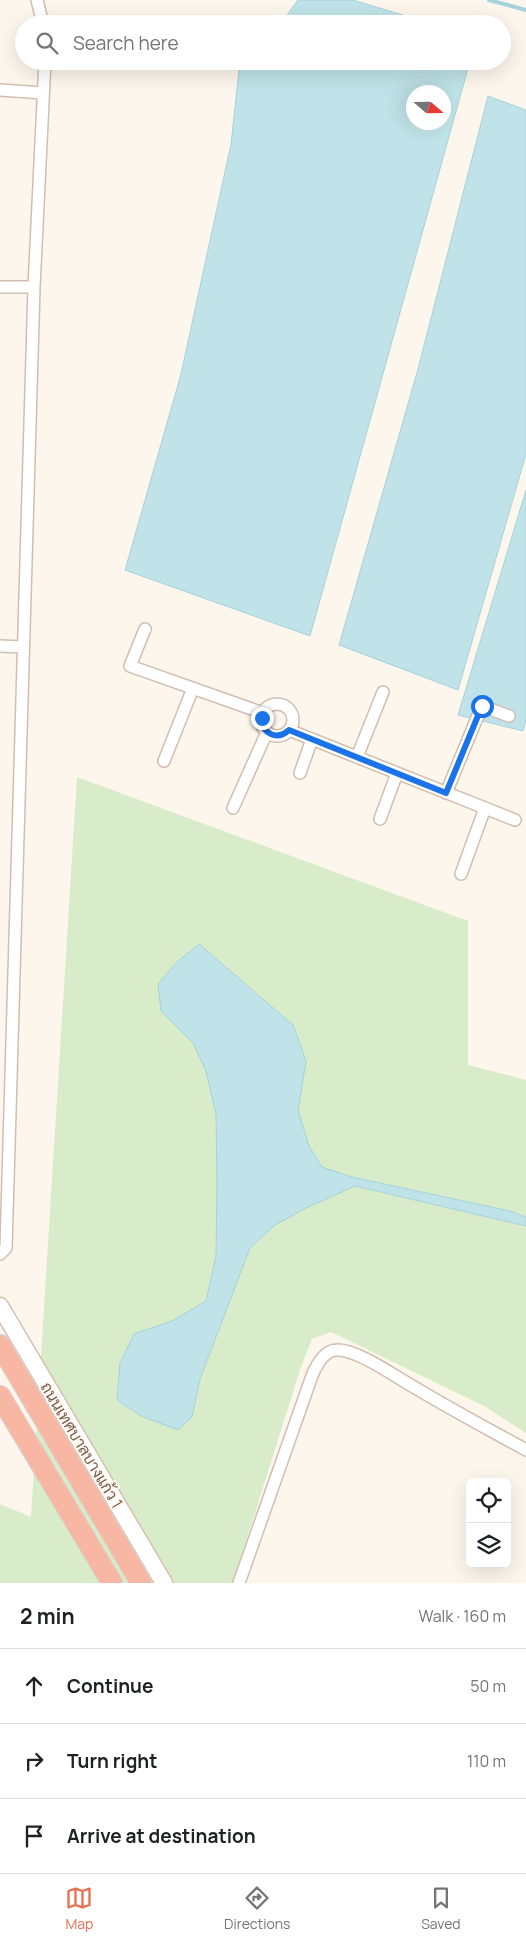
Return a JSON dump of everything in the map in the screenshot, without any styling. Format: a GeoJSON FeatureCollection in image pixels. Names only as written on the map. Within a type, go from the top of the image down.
{"type":"FeatureCollection","features":[{"type":"Feature","properties":{"kind":"highway"},"geometry":{"type":"LineString","coordinates":[[0,1345],[141,1583]]}},
{"type":"Feature","properties":{"kind":"highway"},"geometry":{"type":"LineString","coordinates":[[0,1396],[112,1583]]}},
{"type":"Feature","properties":{"kind":"main road","name":"ถนนเทศบาลบางแก้ว 1"},"geometry":{"type":"LineString","coordinates":[[0,1306],[164,1583]]}},
{"type":"Feature","properties":{"kind":"street"},"geometry":{"type":"LineString","coordinates":[[37,0],[41,15]]}},
{"type":"Feature","properties":{"kind":"street"},"geometry":{"type":"LineString","coordinates":[[0,1254],[6,1248],[34,287],[44,70]]}},
{"type":"Feature","properties":{"kind":"street"},"geometry":{"type":"LineString","coordinates":[[0,90],[43,93]]}},
{"type":"Feature","properties":{"kind":"street"},"geometry":{"type":"LineString","coordinates":[[0,287],[34,287]]}},
{"type":"Feature","properties":{"kind":"street"},"geometry":{"type":"LineString","coordinates":[[145,629],[130,666],[263,713]]}},
{"type":"Feature","properties":{"kind":"street"},"geometry":{"type":"LineString","coordinates":[[0,646],[24,647]]}},
{"type":"Feature","properties":{"kind":"street"},"geometry":{"type":"LineString","coordinates":[[164,761],[193,688]]}},
{"type":"Feature","properties":{"kind":"street"},"geometry":{"type":"LineString","coordinates":[[357,758],[383,692]]}},
{"type":"Feature","properties":{"kind":"street"},"geometry":{"type":"LineString","coordinates":[[276,704],[286,707],[293,721],[289,730],[285,734],[276,736],[266,732],[262,723],[263,713],[266,708],[276,704]]}},
{"type":"Feature","properties":{"kind":"street"},"geometry":{"type":"LineString","coordinates":[[446,793],[482,706],[509,716]]}},
{"type":"Feature","properties":{"kind":"street"},"geometry":{"type":"LineString","coordinates":[[289,730],[515,820]]}},
{"type":"Feature","properties":{"kind":"street"},"geometry":{"type":"LineString","coordinates":[[233,808],[266,732]]}},
{"type":"Feature","properties":{"kind":"street"},"geometry":{"type":"LineString","coordinates":[[300,773],[312,739]]}},
{"type":"Feature","properties":{"kind":"street"},"geometry":{"type":"LineString","coordinates":[[380,819],[397,773]]}},
{"type":"Feature","properties":{"kind":"street"},"geometry":{"type":"LineString","coordinates":[[461,874],[485,808]]}},
{"type":"Feature","properties":{"kind":"street"},"geometry":{"type":"LineString","coordinates":[[239,1583],[313,1372],[322,1358],[335,1350],[346,1351],[375,1365],[526,1450]]}},
{"type":"Feature","properties":{"kind":"green space"},"geometry":{"type":"Polygon","coordinates":[[[77,777],[468,921],[468,1065],[526,1080],[526,1433],[484,1406],[331,1332],[312,1339],[300,1370],[233,1583],[0,1583],[0,1504],[31,1517],[77,777]]]}},
{"type":"Feature","properties":{"kind":"water"},"geometry":{"type":"Polygon","coordinates":[[[298,0],[353,0],[402,15],[287,15],[298,0]]]}},
{"type":"Feature","properties":{"kind":"water"},"geometry":{"type":"Polygon","coordinates":[[[239,70],[467,70],[451,129],[451,85],[406,85],[406,130],[451,130],[310,636],[125,570],[181,374],[231,144],[239,70]]]}},
{"type":"Feature","properties":{"kind":"water"},"geometry":{"type":"Polygon","coordinates":[[[488,96],[526,110],[526,454],[458,690],[339,645],[418,369],[488,96]]]}},
{"type":"Feature","properties":{"kind":"water"},"geometry":{"type":"Polygon","coordinates":[[[526,490],[526,720],[523,731],[458,715],[526,490]]]}},
{"type":"Feature","properties":{"kind":"water"},"geometry":{"type":"Polygon","coordinates":[[[199,944],[293,1025],[306,1061],[298,1110],[309,1146],[322,1167],[352,1177],[510,1211],[526,1217],[526,1226],[355,1186],[306,1208],[275,1225],[250,1248],[200,1379],[192,1417],[178,1430],[141,1416],[117,1400],[120,1363],[134,1334],[172,1321],[206,1301],[216,1256],[216,1114],[206,1071],[193,1043],[161,1011],[158,984],[177,962],[199,944]]]}},
{"type":"Feature","properties":{"kind":"waterway"},"geometry":{"type":"LineString","coordinates":[[489,0],[526,10]]}},
{"type":"Feature","properties":{"kind":"route"},"geometry":{"type":"LineString","coordinates":[[262,718],[263,728],[271,735],[281,736],[289,730],[446,793],[482,706]]}}]}
